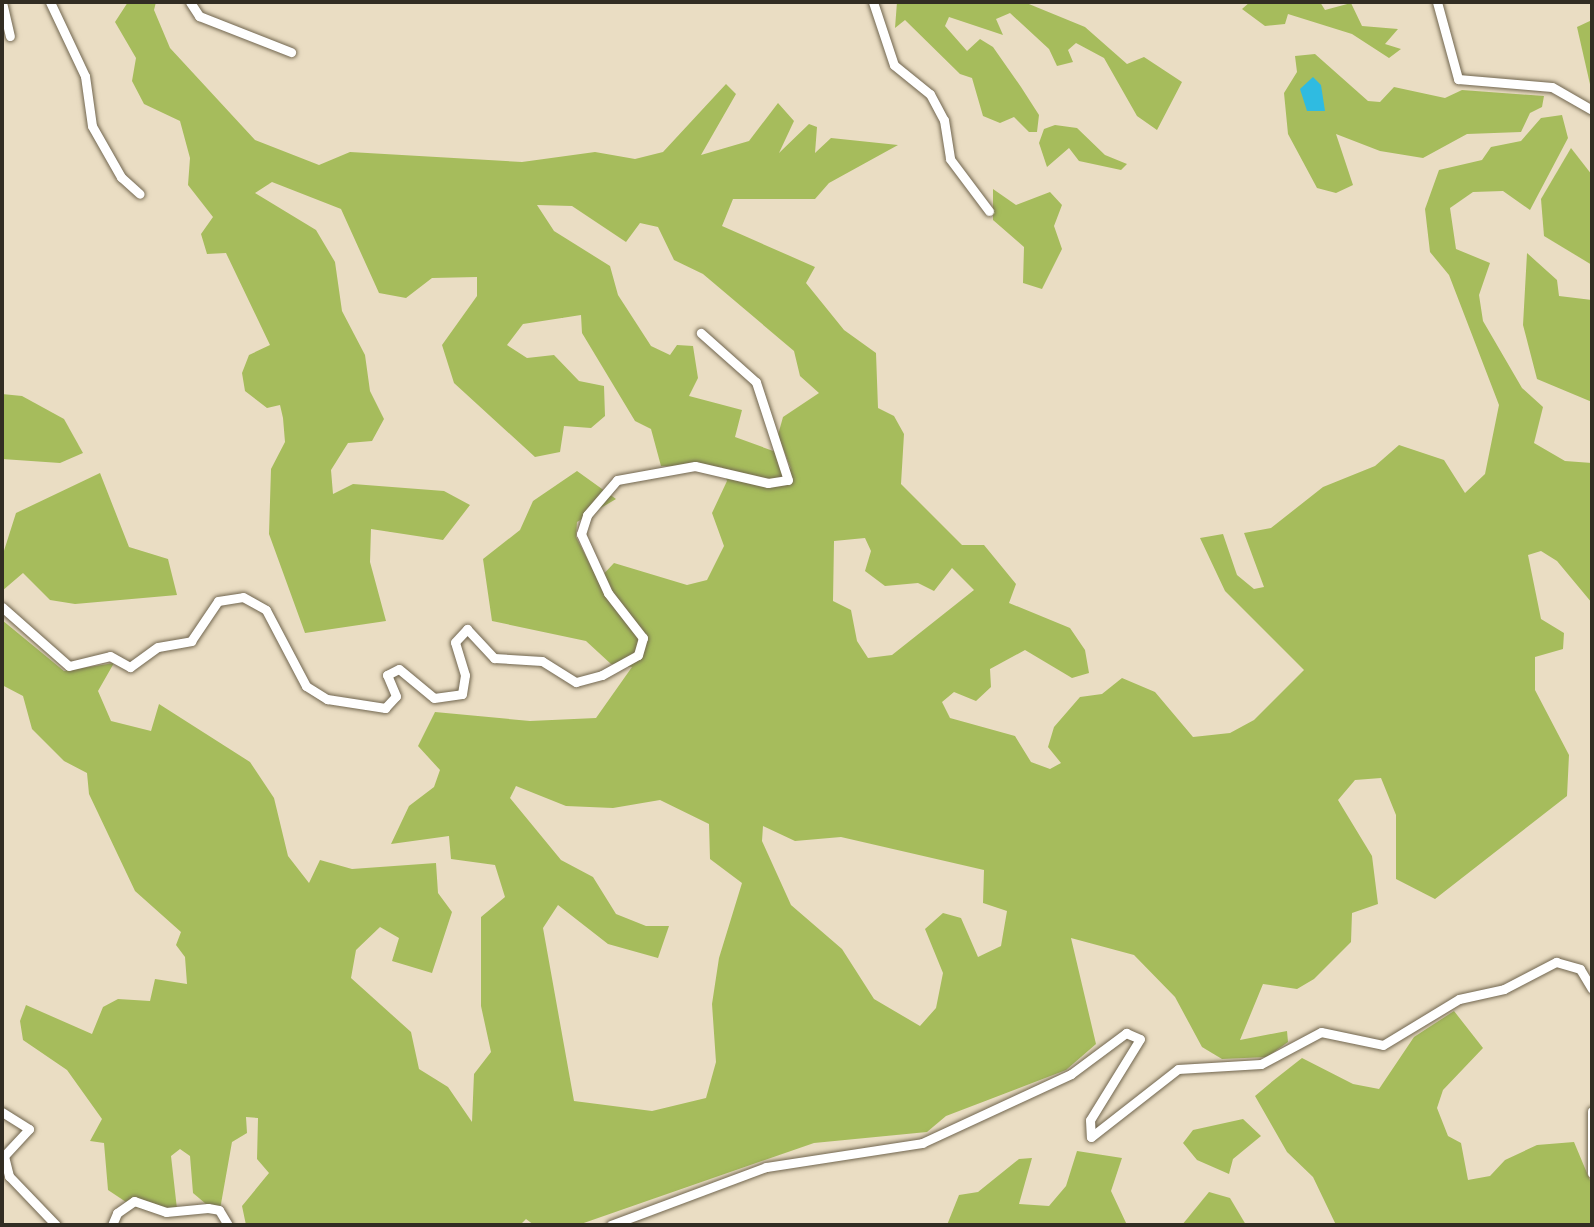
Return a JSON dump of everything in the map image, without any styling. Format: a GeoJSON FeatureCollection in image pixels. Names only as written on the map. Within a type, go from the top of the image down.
{"type":"FeatureCollection","features":[{"type":"Feature","properties":{"kind":"street"},"geometry":{"type":"LineString","coordinates":[[2,2],[10,36]]}},
{"type":"Feature","properties":{"kind":"street"},"geometry":{"type":"LineString","coordinates":[[50,2],[85,76],[92,126],[121,177],[140,194]]}},
{"type":"Feature","properties":{"kind":"street"},"geometry":{"type":"LineString","coordinates":[[190,2],[198,16],[291,52]]}},
{"type":"Feature","properties":{"kind":"street"},"geometry":{"type":"LineString","coordinates":[[873,2],[894,65],[930,94],[944,120],[950,159],[989,211]]}},
{"type":"Feature","properties":{"kind":"street"},"geometry":{"type":"LineString","coordinates":[[1437,2],[1458,79],[1552,87],[1592,110]]}},
{"type":"Feature","properties":{"kind":"street"},"geometry":{"type":"LineString","coordinates":[[2,607],[69,666],[110,656],[130,667],[158,647],[191,641],[211,606],[243,597],[266,610],[306,686],[327,699],[385,708],[395,700],[386,680],[391,671],[404,671],[435,698],[462,694],[465,675],[455,642],[467,629],[494,659],[542,661],[565,679],[593,678],[627,664],[643,638],[608,593],[581,534],[587,515],[617,480],[695,466],[768,483],[788,480],[756,382],[701,333]]}},
{"type":"Feature","properties":{"kind":"street"},"geometry":{"type":"LineString","coordinates":[[611,1225],[766,1167],[922,1143],[1071,1074],[1126,1033],[1140,1039],[1090,1121],[1091,1137],[1178,1069],[1261,1064],[1321,1032],[1383,1045],[1448,1004],[1504,989],[1556,962],[1580,969],[1592,989]]}},
{"type":"Feature","properties":{"kind":"street"},"geometry":{"type":"LineString","coordinates":[[1592,1111],[1592,1173]]}},
{"type":"Feature","properties":{"kind":"street"},"geometry":{"type":"LineString","coordinates":[[2,1112],[29,1129],[4,1156],[9,1176],[56,1225]]}},
{"type":"Feature","properties":{"kind":"street"},"geometry":{"type":"LineString","coordinates":[[113,1225],[117,1213],[134,1201],[166,1212],[208,1208],[219,1210],[228,1225]]}},
{"type":"Feature","properties":{"kind":"green space"},"geometry":{"type":"Polygon","coordinates":[[[128,2],[156,2],[154,10],[170,48],[255,140],[319,165],[350,152],[522,162],[595,152],[635,159],[663,152],[726,84],[736,94],[701,155],[749,141],[778,103],[794,121],[779,153],[809,124],[817,127],[815,153],[831,138],[898,145],[829,183],[815,199],[733,199],[722,226],[815,267],[806,283],[844,330],[876,353],[878,408],[894,416],[904,434],[901,484],[962,545],[984,545],[1016,584],[1009,603],[1070,628],[1085,650],[1089,673],[1072,678],[1025,650],[990,669],[991,687],[976,701],[954,692],[942,702],[950,718],[1015,736],[1031,762],[1050,769],[1061,763],[1048,747],[1054,727],[1080,697],[1102,694],[1122,678],[1155,692],[1193,737],[1230,733],[1254,720],[1304,670],[1225,591],[1200,538],[1223,534],[1237,575],[1254,589],[1264,587],[1244,533],[1271,528],[1323,487],[1375,466],[1399,445],[1444,460],[1465,493],[1485,474],[1499,405],[1449,275],[1430,252],[1425,209],[1439,170],[1482,160],[1491,147],[1521,141],[1541,118],[1562,115],[1568,138],[1530,210],[1503,191],[1473,192],[1450,208],[1456,249],[1490,263],[1479,295],[1483,321],[1522,388],[1543,407],[1534,443],[1565,461],[1592,463],[1592,603],[1557,561],[1541,551],[1528,555],[1541,619],[1564,633],[1563,649],[1535,657],[1535,690],[1569,755],[1567,796],[1435,899],[1396,879],[1396,815],[1381,778],[1355,780],[1338,800],[1372,856],[1378,904],[1352,913],[1351,942],[1314,979],[1297,989],[1263,984],[1240,1040],[1287,1031],[1288,1042],[1267,1057],[1222,1059],[1202,1047],[1175,997],[1134,955],[1071,938],[1096,1044],[1066,1070],[946,1116],[927,1132],[814,1143],[578,1225],[534,1225],[526,1219],[520,1225],[246,1225],[242,1206],[269,1173],[257,1159],[258,1118],[246,1117],[247,1133],[232,1142],[219,1215],[193,1193],[190,1156],[180,1149],[171,1156],[177,1209],[169,1217],[132,1206],[108,1190],[104,1143],[90,1141],[102,1119],[67,1070],[23,1040],[20,1021],[26,1005],[92,1034],[103,1007],[118,999],[150,1001],[155,979],[187,984],[185,957],[176,945],[181,932],[135,891],[89,794],[87,773],[64,761],[32,729],[23,696],[2,685],[2,620],[64,671],[114,663],[98,691],[111,721],[151,731],[159,704],[250,762],[274,798],[288,856],[309,883],[320,860],[352,869],[436,863],[438,893],[452,912],[432,973],[392,961],[399,938],[380,927],[356,950],[351,978],[411,1032],[419,1069],[448,1087],[472,1122],[474,1074],[491,1052],[481,1006],[481,917],[505,897],[495,865],[451,859],[449,836],[391,844],[409,806],[434,787],[440,770],[418,746],[435,712],[530,721],[596,718],[632,667],[611,664],[586,641],[492,621],[483,559],[520,530],[533,501],[577,471],[616,499],[577,522],[576,537],[598,580],[614,563],[687,585],[707,580],[724,546],[712,513],[727,481],[722,467],[661,466],[651,429],[635,421],[582,333],[581,315],[523,324],[507,345],[527,358],[554,355],[579,381],[604,386],[605,416],[591,428],[564,426],[560,452],[535,457],[454,383],[442,345],[477,296],[477,277],[432,278],[406,298],[379,293],[341,209],[272,182],[255,193],[316,230],[335,262],[342,311],[365,355],[370,391],[384,419],[372,441],[348,443],[331,470],[333,494],[353,484],[444,491],[470,505],[443,540],[371,529],[370,562],[386,621],[305,633],[269,534],[271,469],[285,442],[280,405],[267,408],[245,391],[242,373],[249,355],[270,345],[226,253],[207,254],[201,234],[213,217],[188,185],[190,158],[180,121],[144,104],[132,81],[136,58],[115,22],[128,2]],[[537,205],[554,231],[610,266],[618,295],[651,346],[670,355],[677,345],[693,346],[698,378],[689,396],[742,410],[735,437],[776,452],[791,469],[778,435],[783,417],[819,393],[800,376],[794,351],[703,274],[674,260],[658,227],[640,223],[626,242],[572,206],[537,205]],[[865,538],[834,541],[833,601],[851,610],[857,641],[868,658],[892,655],[974,590],[952,568],[934,591],[918,583],[885,586],[865,571],[871,551],[865,538]],[[516,786],[510,798],[561,860],[593,877],[616,914],[646,926],[669,926],[658,958],[608,944],[558,905],[543,928],[574,1101],[652,1111],[706,1098],[716,1062],[712,1004],[719,958],[742,883],[710,859],[709,824],[660,800],[613,808],[566,806],[516,786]],[[763,826],[762,841],[791,905],[842,949],[874,999],[920,1026],[936,1008],[943,973],[925,929],[943,913],[961,918],[978,957],[1001,946],[1007,911],[983,903],[984,870],[841,837],[795,841],[763,826]]]}},
{"type":"Feature","properties":{"kind":"green space"},"geometry":{"type":"Polygon","coordinates":[[[897,2],[1024,2],[1085,27],[1127,64],[1144,57],[1182,82],[1157,130],[1137,116],[1104,58],[1076,43],[1068,50],[1073,62],[1057,66],[1049,49],[1010,13],[996,19],[1003,35],[949,17],[945,26],[967,51],[980,39],[993,47],[1021,87],[1039,115],[1037,132],[1029,132],[1014,117],[1000,123],[983,116],[972,78],[960,74],[905,20],[895,28],[897,2]]]}},
{"type":"Feature","properties":{"kind":"green space"},"geometry":{"type":"Polygon","coordinates":[[[1250,2],[1320,2],[1325,10],[1351,3],[1362,26],[1398,29],[1385,44],[1401,49],[1389,58],[1352,34],[1288,14],[1285,24],[1265,26],[1242,9],[1250,2]]]}},
{"type":"Feature","properties":{"kind":"green space"},"geometry":{"type":"Polygon","coordinates":[[[1592,20],[1592,93],[1577,27],[1592,20]]]}},
{"type":"Feature","properties":{"kind":"green space"},"geometry":{"type":"Polygon","coordinates":[[[1315,54],[1368,101],[1380,102],[1394,87],[1445,98],[1462,90],[1544,96],[1542,107],[1530,113],[1521,132],[1467,134],[1423,158],[1380,151],[1336,134],[1353,185],[1336,193],[1317,188],[1288,134],[1284,93],[1297,72],[1295,56],[1315,54]]]}},
{"type":"Feature","properties":{"kind":"green space"},"geometry":{"type":"Polygon","coordinates":[[[1055,125],[1077,128],[1105,155],[1127,164],[1121,170],[1079,161],[1069,148],[1047,167],[1039,143],[1044,129],[1055,125]]]}},
{"type":"Feature","properties":{"kind":"green space"},"geometry":{"type":"Polygon","coordinates":[[[1571,148],[1592,175],[1592,265],[1544,236],[1541,199],[1571,148]]]}},
{"type":"Feature","properties":{"kind":"green space"},"geometry":{"type":"Polygon","coordinates":[[[993,189],[1016,205],[1050,192],[1062,205],[1054,226],[1062,249],[1042,289],[1023,283],[1024,247],[993,220],[993,189]]]}},
{"type":"Feature","properties":{"kind":"green space"},"geometry":{"type":"Polygon","coordinates":[[[1527,253],[1557,280],[1559,296],[1592,300],[1592,402],[1537,379],[1523,325],[1527,253]]]}},
{"type":"Feature","properties":{"kind":"green space"},"geometry":{"type":"Polygon","coordinates":[[[2,394],[22,396],[64,419],[83,453],[60,463],[2,459],[2,394]]]}},
{"type":"Feature","properties":{"kind":"green space"},"geometry":{"type":"Polygon","coordinates":[[[100,473],[129,547],[168,559],[177,595],[75,604],[50,600],[23,573],[2,591],[2,557],[16,513],[100,473]]]}},
{"type":"Feature","properties":{"kind":"green space"},"geometry":{"type":"Polygon","coordinates":[[[1454,1011],[1483,1048],[1443,1090],[1437,1108],[1448,1136],[1461,1143],[1468,1180],[1490,1176],[1505,1160],[1537,1145],[1574,1142],[1592,1185],[1592,1225],[1336,1225],[1313,1177],[1287,1152],[1255,1096],[1302,1058],[1353,1084],[1379,1089],[1414,1037],[1454,1011]]]}},
{"type":"Feature","properties":{"kind":"green space"},"geometry":{"type":"Polygon","coordinates":[[[1243,1119],[1261,1136],[1233,1159],[1229,1174],[1197,1160],[1183,1143],[1193,1130],[1243,1119]]]}},
{"type":"Feature","properties":{"kind":"green space"},"geometry":{"type":"Polygon","coordinates":[[[1077,1151],[1122,1158],[1111,1191],[1127,1225],[947,1225],[959,1195],[978,1192],[1019,1159],[1032,1158],[1019,1204],[1049,1206],[1066,1186],[1077,1151]]]}},
{"type":"Feature","properties":{"kind":"green space"},"geometry":{"type":"Polygon","coordinates":[[[1209,1192],[1230,1198],[1246,1225],[1182,1225],[1209,1192]]]}},
{"type":"Feature","properties":{"kind":"water"},"geometry":{"type":"Polygon","coordinates":[[[1313,77],[1321,85],[1325,111],[1307,111],[1300,89],[1313,77]]]}}]}
